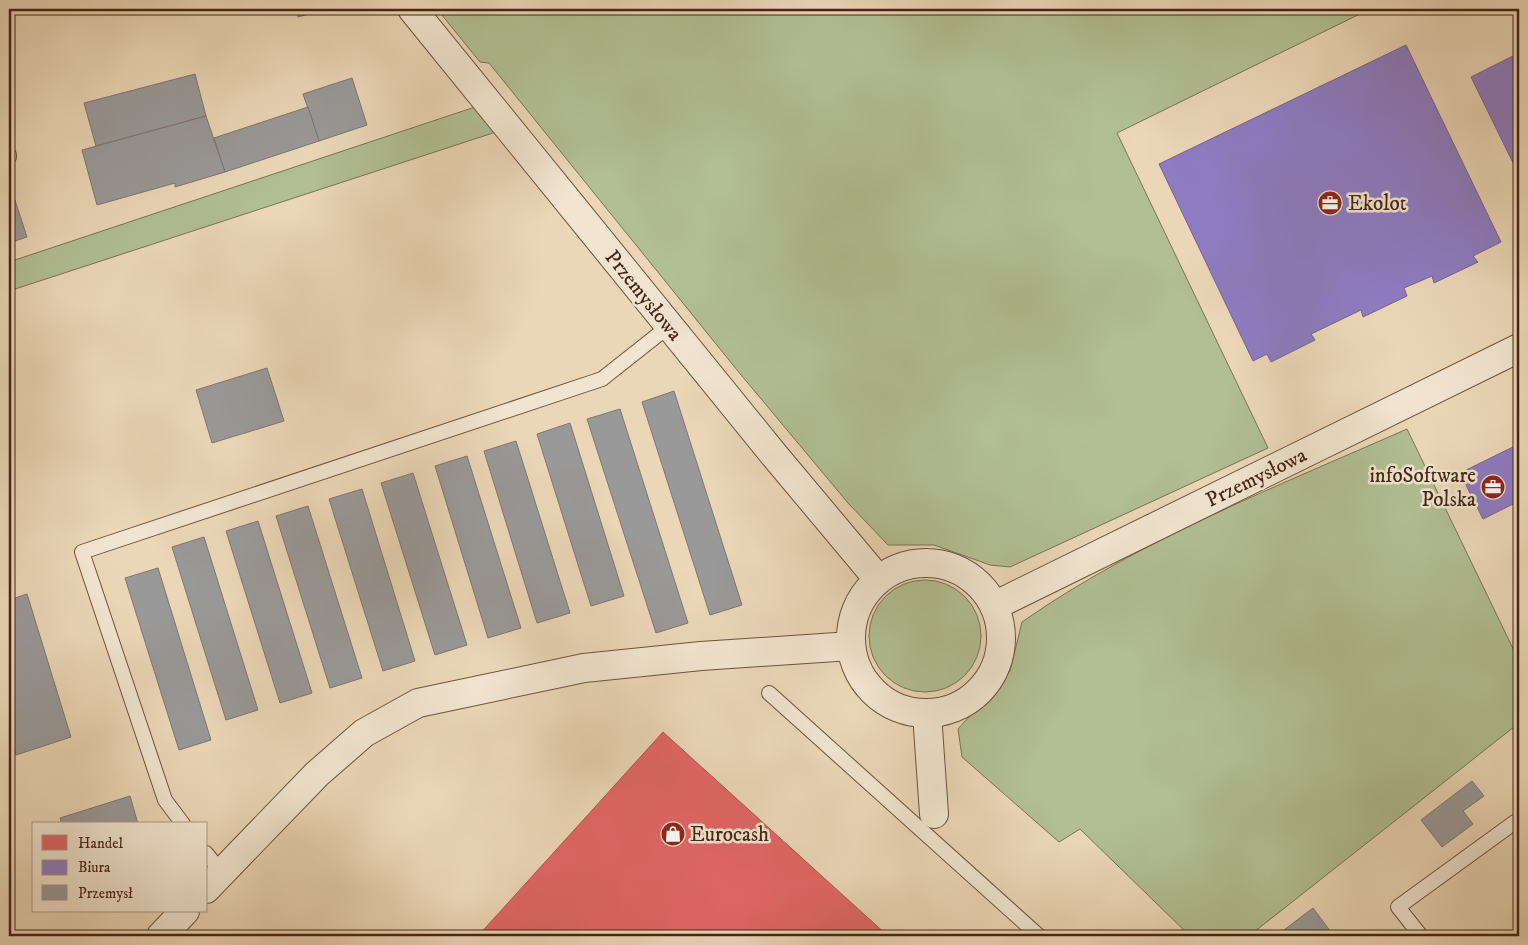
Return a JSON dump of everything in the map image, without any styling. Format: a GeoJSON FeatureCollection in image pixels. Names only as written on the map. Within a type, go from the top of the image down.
{"type":"FeatureCollection","features":[{"type":"Feature","properties":{"kind":"street","name":"Przemysłowa"},"geometry":{"type":"LineString","coordinates":[[412,9],[669,326],[878,579]]}},
{"type":"Feature","properties":{"kind":"street","name":"Przemysłowa"},"geometry":{"type":"LineString","coordinates":[[994,606],[1519,348]]}},
{"type":"Feature","properties":{"kind":"street"},"geometry":{"type":"LineString","coordinates":[[920,562],[943,564],[964,573],[982,587],[994,606],[1001,630],[1000,655],[990,678],[973,697],[952,709],[927,714],[898,708],[885,702],[868,687],[856,668],[851,646],[852,621],[861,598],[878,579],[898,568],[920,562]]}},
{"type":"Feature","properties":{"kind":"street"},"geometry":{"type":"LineString","coordinates":[[212,872],[317,774],[364,734],[418,703],[584,668],[701,656],[851,646]]}},
{"type":"Feature","properties":{"kind":"street"},"geometry":{"type":"LineString","coordinates":[[927,714],[929,822]]}},
{"type":"Feature","properties":{"kind":"lane"},"geometry":{"type":"LineString","coordinates":[[181,822],[164,800],[82,552],[602,379],[669,326]]}},
{"type":"Feature","properties":{"kind":"lane"},"geometry":{"type":"LineString","coordinates":[[769,693],[929,822],[1039,936]]}},
{"type":"Feature","properties":{"kind":"lane"},"geometry":{"type":"LineString","coordinates":[[1422,936],[1398,907],[1515,822],[1519,822]]}},
{"type":"Feature","properties":{"kind":"green space"},"geometry":{"type":"Polygon","coordinates":[[[437,9],[1370,9],[1117,133],[1268,448],[1010,567],[990,565],[934,545],[888,545],[848,503],[737,370],[489,63],[480,62],[437,9]]]}},
{"type":"Feature","properties":{"kind":"green space"},"geometry":{"type":"Polygon","coordinates":[[[475,107],[496,132],[9,291],[9,262],[475,107]]]}},
{"type":"Feature","properties":{"kind":"green space"},"geometry":{"type":"Polygon","coordinates":[[[1407,429],[1519,661],[1519,723],[1249,936],[1190,936],[1080,829],[1059,842],[962,757],[958,729],[1010,671],[1022,622],[1113,565],[1161,540],[1209,516],[1407,429]]]}},
{"type":"Feature","properties":{"kind":"green space"},"geometry":{"type":"Polygon","coordinates":[[[925,580],[946,584],[965,596],[977,615],[981,636],[977,657],[965,676],[946,688],[925,692],[904,688],[885,676],[873,657],[869,636],[873,615],[885,596],[904,584],[925,580]]]}},
{"type":"Feature","properties":{"kind":"building: Handel","name":"Eurocash"},"geometry":{"type":"Polygon","coordinates":[[[663,732],[888,936],[478,936],[663,732]]]}},
{"type":"Feature","properties":{"kind":"building: Biura","name":"Ekolot"},"geometry":{"type":"Polygon","coordinates":[[[1406,45],[1501,242],[1473,256],[1478,262],[1434,283],[1432,276],[1404,288],[1407,296],[1363,317],[1361,310],[1311,334],[1315,340],[1271,362],[1267,354],[1253,361],[1159,164],[1406,45]]]}},
{"type":"Feature","properties":{"kind":"building: Biura"},"geometry":{"type":"Polygon","coordinates":[[[1519,53],[1519,175],[1471,77],[1519,53]]]}},
{"type":"Feature","properties":{"kind":"building: Biura","name":"infoSoftware Polska"},"geometry":{"type":"Polygon","coordinates":[[[1519,444],[1519,501],[1483,519],[1460,473],[1519,444]]]}},
{"type":"Feature","properties":{"kind":"building: Przemysł"},"geometry":{"type":"Polygon","coordinates":[[[296,9],[316,9],[317,12],[298,17],[296,9]]]}},
{"type":"Feature","properties":{"kind":"building: Przemysł"},"geometry":{"type":"Polygon","coordinates":[[[195,74],[206,116],[96,146],[84,103],[195,74]]]}},
{"type":"Feature","properties":{"kind":"building: Przemysł"},"geometry":{"type":"Polygon","coordinates":[[[352,78],[367,125],[319,141],[303,94],[352,78]]]}},
{"type":"Feature","properties":{"kind":"building: Przemysł"},"geometry":{"type":"Polygon","coordinates":[[[308,107],[319,141],[225,172],[214,138],[308,107]]]}},
{"type":"Feature","properties":{"kind":"building: Przemysł"},"geometry":{"type":"Polygon","coordinates":[[[206,116],[225,172],[175,187],[175,183],[97,205],[82,150],[206,116]]]}},
{"type":"Feature","properties":{"kind":"building: Przemysł"},"geometry":{"type":"Polygon","coordinates":[[[9,186],[27,237],[9,243],[9,186]]]}},
{"type":"Feature","properties":{"kind":"building: Przemysł"},"geometry":{"type":"Polygon","coordinates":[[[267,368],[284,421],[212,443],[196,390],[267,368]]]}},
{"type":"Feature","properties":{"kind":"building: Przemysł"},"geometry":{"type":"Polygon","coordinates":[[[674,391],[742,605],[710,615],[642,402],[674,391]]]}},
{"type":"Feature","properties":{"kind":"building: Przemysł"},"geometry":{"type":"Polygon","coordinates":[[[620,409],[688,623],[656,633],[587,419],[620,409]]]}},
{"type":"Feature","properties":{"kind":"building: Przemysł"},"geometry":{"type":"Polygon","coordinates":[[[570,423],[624,596],[591,606],[537,434],[570,423]]]}},
{"type":"Feature","properties":{"kind":"building: Przemysł"},"geometry":{"type":"Polygon","coordinates":[[[516,441],[570,613],[537,623],[484,451],[516,441]]]}},
{"type":"Feature","properties":{"kind":"building: Przemysł"},"geometry":{"type":"Polygon","coordinates":[[[467,456],[521,628],[488,638],[435,466],[467,456]]]}},
{"type":"Feature","properties":{"kind":"building: Przemysł"},"geometry":{"type":"Polygon","coordinates":[[[413,473],[467,645],[435,655],[381,483],[413,473]]]}},
{"type":"Feature","properties":{"kind":"building: Przemysł"},"geometry":{"type":"Polygon","coordinates":[[[362,489],[415,661],[383,671],[329,499],[362,489]]]}},
{"type":"Feature","properties":{"kind":"building: Przemysł"},"geometry":{"type":"Polygon","coordinates":[[[308,506],[362,678],[330,688],[276,516],[308,506]]]}},
{"type":"Feature","properties":{"kind":"building: Przemysł"},"geometry":{"type":"Polygon","coordinates":[[[258,521],[312,693],[280,703],[226,531],[258,521]]]}},
{"type":"Feature","properties":{"kind":"building: Przemysł"},"geometry":{"type":"Polygon","coordinates":[[[204,537],[258,710],[226,720],[172,547],[204,537]]]}},
{"type":"Feature","properties":{"kind":"building: Przemysł"},"geometry":{"type":"Polygon","coordinates":[[[158,568],[211,740],[179,750],[125,578],[158,568]]]}},
{"type":"Feature","properties":{"kind":"building: Przemysł"},"geometry":{"type":"Polygon","coordinates":[[[27,594],[71,737],[16,755],[9,730],[9,600],[27,594]]]}},
{"type":"Feature","properties":{"kind":"building: Przemysł"},"geometry":{"type":"Polygon","coordinates":[[[1472,781],[1484,796],[1463,811],[1473,824],[1442,847],[1421,820],[1472,781]]]}},
{"type":"Feature","properties":{"kind":"building: Przemysł"},"geometry":{"type":"Polygon","coordinates":[[[130,796],[137,822],[61,822],[60,818],[130,796]]]}},
{"type":"Feature","properties":{"kind":"building: Przemysł"},"geometry":{"type":"Polygon","coordinates":[[[1313,908],[1334,936],[1276,936],[1313,908]]]}},
{"type":"Feature","properties":{"kind":"place","name":"Ekolot"},"geometry":{"type":"Point","coordinates":[1330,203]}},
{"type":"Feature","properties":{"kind":"place","name":"infoSoftware Polska"},"geometry":{"type":"Point","coordinates":[1493,487]}},
{"type":"Feature","properties":{"kind":"place","name":"Eurocash"},"geometry":{"type":"Point","coordinates":[673,834]}}]}
